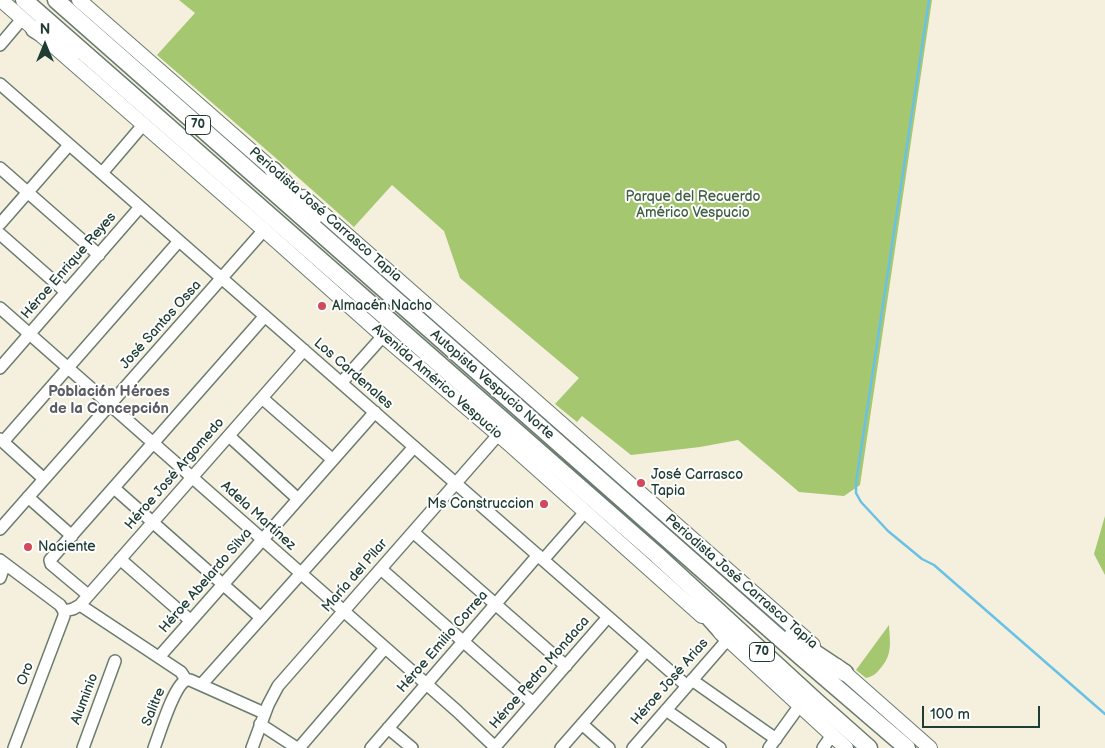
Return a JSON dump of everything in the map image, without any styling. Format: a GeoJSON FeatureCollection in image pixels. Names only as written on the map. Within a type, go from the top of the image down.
{"type":"FeatureCollection","features":[{"type":"Feature","properties":{"kind":"highway","name":"Autopista Vespucio Norte"},"geometry":{"type":"LineString","coordinates":[[24,0],[657,555],[816,702],[869,748]]}},
{"type":"Feature","properties":{"kind":"highway","name":"Autopista Vespucio Norte"},"geometry":{"type":"LineString","coordinates":[[56,0],[907,748]]}},
{"type":"Feature","properties":{"kind":"highway"},"geometry":{"type":"LineString","coordinates":[[28,24],[120,84]]}},
{"type":"Feature","properties":{"kind":"highway"},"geometry":{"type":"LineString","coordinates":[[273,170],[340,250]]}},
{"type":"Feature","properties":{"kind":"highway"},"geometry":{"type":"LineString","coordinates":[[657,555],[680,585],[728,639]]}},
{"type":"Feature","properties":{"kind":"highway"},"geometry":{"type":"LineString","coordinates":[[752,612],[845,673]]}},
{"type":"Feature","properties":{"kind":"main road","name":"Avenida Américo Vespucio"},"geometry":{"type":"LineString","coordinates":[[1,0],[585,512],[728,639],[846,748]]}},
{"type":"Feature","properties":{"kind":"main road","name":"Periodista José Carrasco Tapia"},"geometry":{"type":"LineString","coordinates":[[79,0],[930,748]]}},
{"type":"Feature","properties":{"kind":"street"},"geometry":{"type":"LineString","coordinates":[[0,45],[28,24]]}},
{"type":"Feature","properties":{"kind":"street","name":"Los Cardenales"},"geometry":{"type":"LineString","coordinates":[[0,84],[646,651],[772,743]]}},
{"type":"Feature","properties":{"kind":"street"},"geometry":{"type":"LineString","coordinates":[[102,173],[143,125]]}},
{"type":"Feature","properties":{"kind":"street"},"geometry":{"type":"LineString","coordinates":[[0,224],[69,145]]}},
{"type":"Feature","properties":{"kind":"street"},"geometry":{"type":"LineString","coordinates":[[0,168],[99,255]]}},
{"type":"Feature","properties":{"kind":"street","name":"Héroe Enrique Reyes"},"geometry":{"type":"LineString","coordinates":[[0,368],[140,207]]}},
{"type":"Feature","properties":{"kind":"street","name":"José Santos Ossa"},"geometry":{"type":"LineString","coordinates":[[0,529],[264,230]]}},
{"type":"Feature","properties":{"kind":"street"},"geometry":{"type":"LineString","coordinates":[[0,234],[66,292]]}},
{"type":"Feature","properties":{"kind":"street"},"geometry":{"type":"LineString","coordinates":[[44,478],[2,441],[179,241]]}},
{"type":"Feature","properties":{"kind":"street","name":"Adela Martínez"},"geometry":{"type":"LineString","coordinates":[[0,308],[457,711],[495,748]]}},
{"type":"Feature","properties":{"kind":"street"},"geometry":{"type":"LineString","coordinates":[[88,596],[50,562],[265,316]]}},
{"type":"Feature","properties":{"kind":"street"},"geometry":{"type":"LineString","coordinates":[[341,383],[383,336]]}},
{"type":"Feature","properties":{"kind":"street","name":"Héroe José Argomedo"},"geometry":{"type":"LineString","coordinates":[[64,611],[80,605],[304,350]]}},
{"type":"Feature","properties":{"kind":"street"},"geometry":{"type":"LineString","coordinates":[[262,398],[333,460]]}},
{"type":"Feature","properties":{"kind":"street","name":"Héroe Abelardo Silva"},"geometry":{"type":"LineString","coordinates":[[159,657],[375,412]]}},
{"type":"Feature","properties":{"kind":"street","name":"María del Pilar"},"geometry":{"type":"LineString","coordinates":[[252,748],[272,695],[278,686],[498,435]]}},
{"type":"Feature","properties":{"kind":"street"},"geometry":{"type":"LineString","coordinates":[[228,436],[298,499]]}},
{"type":"Feature","properties":{"kind":"street"},"geometry":{"type":"LineString","coordinates":[[201,685],[414,447]]}},
{"type":"Feature","properties":{"kind":"street"},"geometry":{"type":"LineString","coordinates":[[114,488],[262,618]]}},
{"type":"Feature","properties":{"kind":"street"},"geometry":{"type":"LineString","coordinates":[[28,497],[72,536]]}},
{"type":"Feature","properties":{"kind":"street","name":"Héroe Emilio Correa"},"geometry":{"type":"LineString","coordinates":[[371,748],[496,604],[585,512]]}},
{"type":"Feature","properties":{"kind":"street"},"geometry":{"type":"LineString","coordinates":[[413,532],[566,666]]}},
{"type":"Feature","properties":{"kind":"street"},"geometry":{"type":"LineString","coordinates":[[120,559],[191,621]]}},
{"type":"Feature","properties":{"kind":"street"},"geometry":{"type":"LineString","coordinates":[[0,578],[2,562],[60,605],[64,611]]}},
{"type":"Feature","properties":{"kind":"street"},"geometry":{"type":"LineString","coordinates":[[380,569],[533,703]]}},
{"type":"Feature","properties":{"kind":"street"},"geometry":{"type":"LineString","coordinates":[[80,605],[159,657],[180,672],[186,680],[201,685],[262,719],[298,748],[385,648]]}},
{"type":"Feature","properties":{"kind":"street","name":"Oro"},"geometry":{"type":"LineString","coordinates":[[14,748],[64,616],[64,611]]}},
{"type":"Feature","properties":{"kind":"street","name":"Héroe Pedro Mondaca"},"geometry":{"type":"LineString","coordinates":[[495,748],[608,618]]}},
{"type":"Feature","properties":{"kind":"street","name":"Héroe José Arias"},"geometry":{"type":"LineString","coordinates":[[636,747],[728,639]]}},
{"type":"Feature","properties":{"kind":"street"},"geometry":{"type":"LineString","coordinates":[[561,748],[646,651]]}},
{"type":"Feature","properties":{"kind":"street","name":"Aluminio"},"geometry":{"type":"LineString","coordinates":[[83,748],[115,661]]}},
{"type":"Feature","properties":{"kind":"street","name":"Salitre"},"geometry":{"type":"LineString","coordinates":[[154,748],[175,693],[186,680]]}},
{"type":"Feature","properties":{"kind":"street"},"geometry":{"type":"LineString","coordinates":[[772,743],[800,705]]}},
{"type":"Feature","properties":{"kind":"street"},"geometry":{"type":"LineString","coordinates":[[666,710],[720,748]]}},
{"type":"Feature","properties":{"kind":"street"},"geometry":{"type":"LineString","coordinates":[[582,724],[609,748]]}},
{"type":"Feature","properties":{"kind":"street"},"geometry":{"type":"LineString","coordinates":[[388,728],[412,748]]}},
{"type":"Feature","properties":{"kind":"street"},"geometry":{"type":"LineString","coordinates":[[823,748],[832,735]]}},
{"type":"Feature","properties":{"kind":"green space","name":"Parque del Recuerdo Américo Vespucio"},"geometry":{"type":"Polygon","coordinates":[[[179,0],[932,0],[860,485],[844,496],[799,492],[738,440],[700,447],[631,455],[582,416],[577,422],[555,404],[579,378],[460,278],[444,231],[392,185],[354,227],[157,55],[195,13],[179,0]]]}},
{"type":"Feature","properties":{"kind":"green space"},"geometry":{"type":"Polygon","coordinates":[[[1105,516],[1105,575],[1094,554],[1105,516]]]}},
{"type":"Feature","properties":{"kind":"green space"},"geometry":{"type":"Polygon","coordinates":[[[889,625],[890,649],[887,659],[876,673],[866,678],[856,670],[889,625]]]}},
{"type":"Feature","properties":{"kind":"waterway"},"geometry":{"type":"LineString","coordinates":[[929,0],[856,493],[861,502],[888,531],[922,559],[934,565],[1105,714]]}},
{"type":"Feature","properties":{"kind":"place","name":"Almacén Nacho"},"geometry":{"type":"Point","coordinates":[322,306]}},
{"type":"Feature","properties":{"kind":"place","name":"José Carrasco Tapia"},"geometry":{"type":"Point","coordinates":[641,483]}},
{"type":"Feature","properties":{"kind":"place","name":"Ms Construccion"},"geometry":{"type":"Point","coordinates":[544,504]}},
{"type":"Feature","properties":{"kind":"place","name":"Naciente"},"geometry":{"type":"Point","coordinates":[28,547]}},
{"type":"Feature","properties":{"kind":"district","name":"Población Héroes de la Concepción"},"geometry":{"type":"Point","coordinates":[109,400]}}]}
